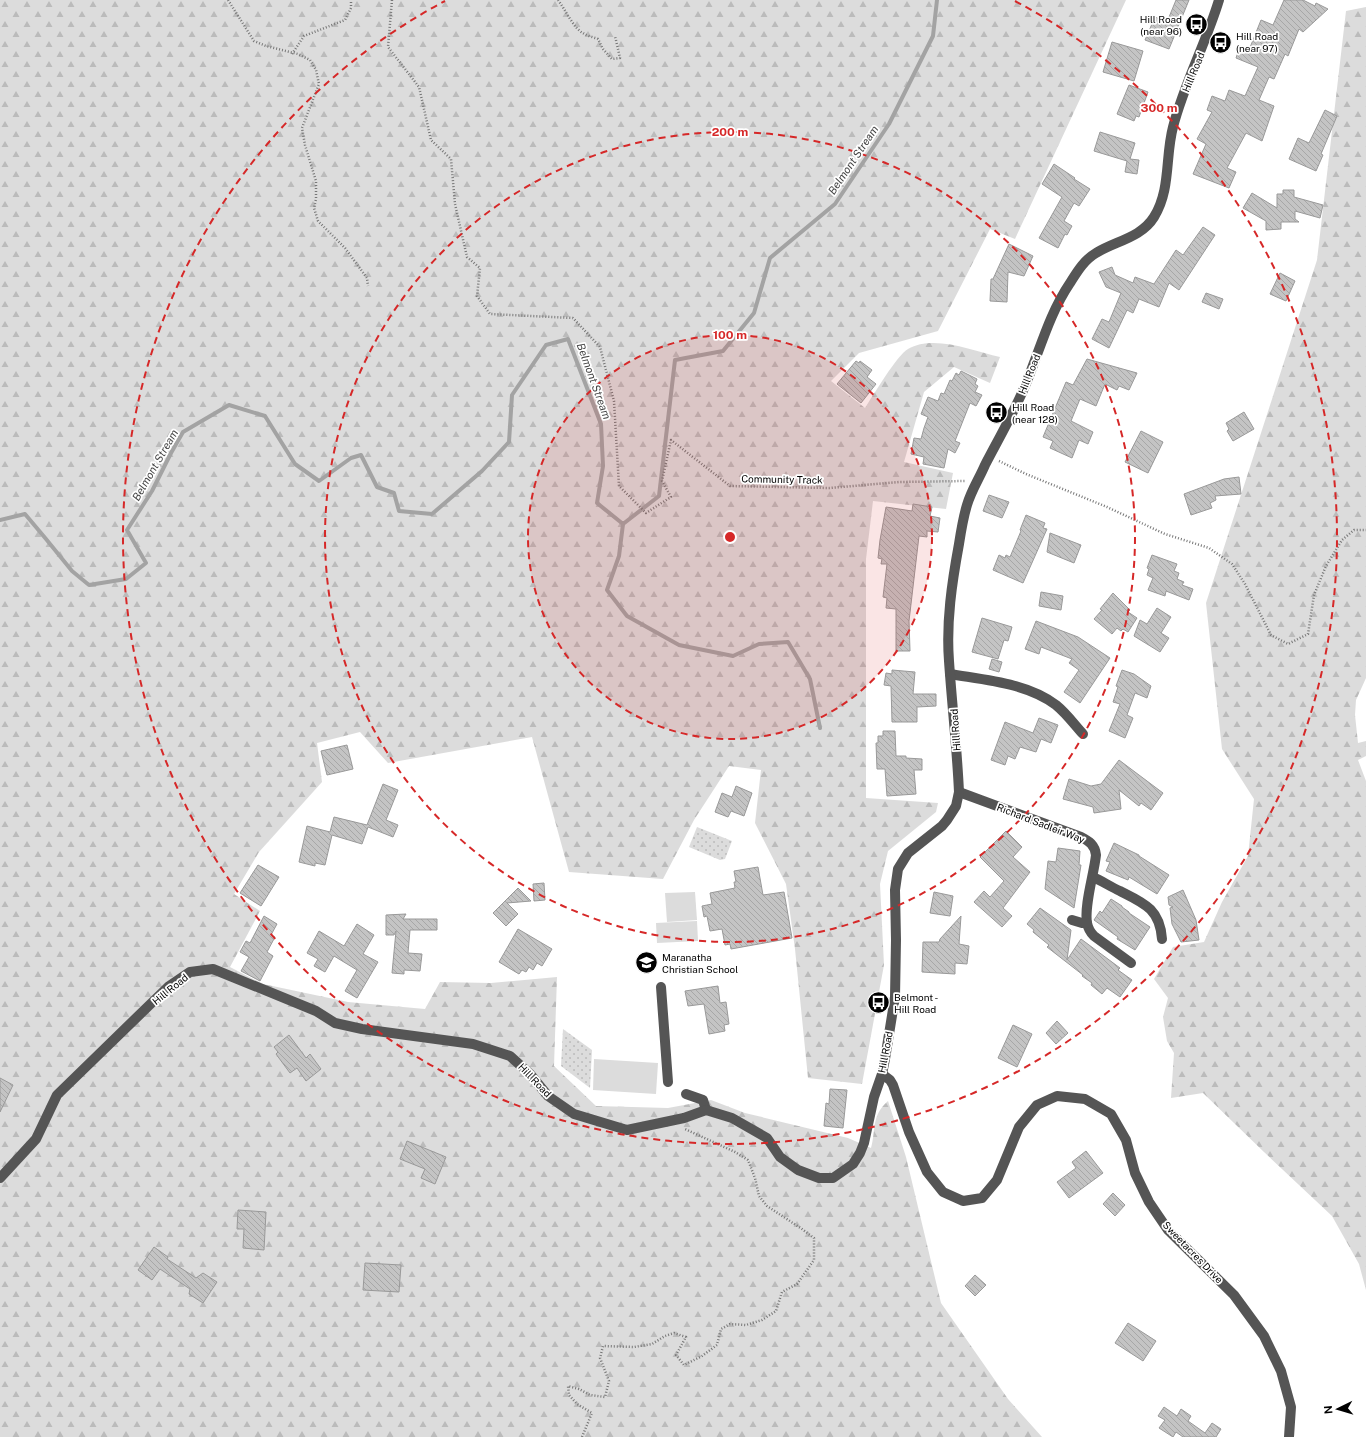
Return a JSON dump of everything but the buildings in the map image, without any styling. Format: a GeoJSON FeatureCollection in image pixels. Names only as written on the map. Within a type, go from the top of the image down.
{"type":"FeatureCollection","features":[{"type":"Feature","properties":{"kind":"street","name":"Hill Road"},"geometry":{"type":"LineString","coordinates":[[0,1178],[36,1139],[57,1095],[62,1090],[168,987],[190,972],[213,969],[316,1011],[335,1023],[362,1029],[473,1044],[510,1056],[530,1074],[548,1096],[574,1114],[627,1130],[684,1118],[706,1110],[732,1118],[767,1138],[780,1157],[798,1170],[819,1178],[833,1178],[853,1164],[864,1143],[874,1097],[882,1074],[895,997],[896,875],[901,862],[908,853],[942,826],[947,820],[956,806],[959,792],[949,660],[949,620],[962,523],[967,504],[974,485],[1020,396],[1050,320],[1069,284],[1088,260],[1096,253],[1133,236],[1154,216],[1165,189],[1168,148],[1173,127],[1185,89],[1209,33],[1219,0]]}},
{"type":"Feature","properties":{"kind":"street"},"geometry":{"type":"LineString","coordinates":[[950,674],[1020,687],[1034,692],[1046,698],[1060,709],[1083,734]]}},
{"type":"Feature","properties":{"kind":"street","name":"Richard Sadleir Way"},"geometry":{"type":"LineString","coordinates":[[959,792],[1085,838],[1093,845],[1096,852],[1086,912],[1087,923]]}},
{"type":"Feature","properties":{"kind":"street"},"geometry":{"type":"LineString","coordinates":[[1093,877],[1137,899],[1150,908],[1160,923],[1162,939]]}},
{"type":"Feature","properties":{"kind":"street"},"geometry":{"type":"LineString","coordinates":[[1072,920],[1087,923],[1088,929],[1094,936],[1131,962]]}},
{"type":"Feature","properties":{"kind":"street"},"geometry":{"type":"LineString","coordinates":[[661,987],[668,1082]]}},
{"type":"Feature","properties":{"kind":"street","name":"Sweetacres Drive"},"geometry":{"type":"LineString","coordinates":[[882,1074],[887,1077],[893,1085],[909,1132],[927,1172],[943,1192],[963,1201],[982,1198],[997,1180],[1019,1127],[1037,1105],[1057,1096],[1085,1099],[1111,1114],[1126,1140],[1135,1173],[1146,1196],[1168,1230],[1234,1295],[1264,1336],[1281,1371],[1291,1407],[1289,1437]]}},
{"type":"Feature","properties":{"kind":"street"},"geometry":{"type":"LineString","coordinates":[[686,1094],[703,1100],[706,1110]]}},
{"type":"Feature","properties":{"kind":"path"},"geometry":{"type":"LineString","coordinates":[[228,0],[254,41],[292,54],[298,54],[310,60],[316,70],[319,84],[302,128],[305,145],[316,181],[316,199],[314,208],[318,221],[345,248],[367,278],[368,286]]}},
{"type":"Feature","properties":{"kind":"path"},"geometry":{"type":"LineString","coordinates":[[292,54],[304,36],[346,20],[351,8],[351,0]]}},
{"type":"Feature","properties":{"kind":"path","name":"Community Track"},"geometry":{"type":"LineString","coordinates":[[392,0],[388,47],[419,87],[431,140],[451,159],[455,204],[467,257],[480,268],[477,296],[490,314],[573,318],[600,347],[614,401],[619,486],[646,513],[671,497],[662,481],[672,440],[730,486],[829,488],[899,482],[963,480],[974,485]]}},
{"type":"Feature","properties":{"kind":"path"},"geometry":{"type":"LineString","coordinates":[[558,0],[567,11],[573,24],[582,33],[598,40],[603,49],[612,59],[620,58],[615,36]]}},
{"type":"Feature","properties":{"kind":"path"},"geometry":{"type":"LineString","coordinates":[[989,457],[1026,474],[1107,507],[1165,534],[1208,548],[1232,564],[1245,584],[1271,635],[1288,644],[1308,634],[1314,595],[1326,566],[1342,540],[1354,530],[1366,530]]}},
{"type":"Feature","properties":{"kind":"path"},"geometry":{"type":"LineString","coordinates":[[582,1437],[592,1413],[576,1404],[569,1395],[568,1386],[579,1389],[590,1395],[605,1397],[609,1381],[600,1358],[603,1346],[634,1347],[652,1344],[665,1336],[674,1333],[686,1337],[676,1355],[684,1365],[717,1346],[721,1329],[730,1324],[746,1325],[776,1311],[782,1292],[797,1284],[814,1260],[814,1238],[802,1228],[767,1206],[759,1196],[756,1178],[748,1160],[735,1152],[682,1127]]}},
{"type":"Feature","properties":{"kind":"green space"},"geometry":{"type":"Polygon","coordinates":[[[0,0],[1126,0],[1015,239],[990,229],[938,331],[859,353],[831,381],[865,408],[885,376],[903,353],[918,345],[941,343],[1000,357],[990,383],[954,367],[924,392],[904,462],[953,473],[946,509],[873,501],[866,559],[866,798],[938,803],[936,812],[888,851],[880,884],[884,965],[862,1084],[808,1078],[795,949],[786,884],[755,823],[761,770],[729,766],[694,820],[663,879],[569,872],[532,737],[388,763],[360,732],[317,743],[322,782],[259,852],[234,894],[260,911],[230,967],[263,984],[348,1002],[425,1009],[440,982],[491,983],[557,977],[554,1066],[596,1106],[668,1108],[711,1100],[745,1113],[848,1138],[871,1148],[876,1117],[888,1101],[906,1157],[941,1303],[1008,1399],[1042,1437],[0,1437],[0,0]]]}},
{"type":"Feature","properties":{"kind":"green space"},"geometry":{"type":"Polygon","coordinates":[[[1366,7],[1366,678],[1356,700],[1355,715],[1358,743],[1366,741],[1366,756],[1358,760],[1366,781],[1366,1290],[1359,1264],[1332,1216],[1203,1093],[1171,1098],[1174,1053],[1167,1041],[1163,1017],[1168,998],[1154,979],[1173,947],[1204,942],[1222,902],[1248,856],[1254,799],[1222,749],[1206,603],[1317,260],[1346,11],[1366,7]]]}},
{"type":"Feature","properties":{"kind":"green space"},"geometry":{"type":"Polygon","coordinates":[[[697,827],[732,841],[725,859],[720,860],[689,847],[697,827]]]}},
{"type":"Feature","properties":{"kind":"green space"},"geometry":{"type":"Polygon","coordinates":[[[695,892],[697,920],[667,922],[665,893],[695,892]]]}},
{"type":"Feature","properties":{"kind":"green space"},"geometry":{"type":"Polygon","coordinates":[[[697,921],[698,941],[657,943],[656,923],[697,921]]]}},
{"type":"Feature","properties":{"kind":"green space"},"geometry":{"type":"Polygon","coordinates":[[[563,1029],[592,1050],[590,1088],[561,1066],[563,1029]]]}},
{"type":"Feature","properties":{"kind":"green space"},"geometry":{"type":"Polygon","coordinates":[[[594,1059],[658,1063],[656,1094],[593,1090],[594,1059]]]}},
{"type":"Feature","properties":{"kind":"waterway","name":"Belmont Stream"},"geometry":{"type":"LineString","coordinates":[[0,520],[25,514],[72,571],[89,585],[126,579],[146,563],[127,530],[152,491],[183,432],[229,405],[265,416],[295,464],[319,481],[351,458],[361,455],[377,487],[394,493],[399,511],[432,514],[482,471],[509,442],[512,395],[546,345],[568,339],[601,424],[603,466],[597,503],[623,524],[659,496],[675,360],[723,351],[754,313],[770,258],[835,204],[889,124],[933,36],[937,0]]}},
{"type":"Feature","properties":{"kind":"waterway"},"geometry":{"type":"LineString","coordinates":[[623,524],[619,556],[607,590],[627,616],[679,645],[733,656],[759,644],[788,642],[810,679],[820,728]]}},
{"type":"Feature","properties":{"kind":"place","name":"Hill Road (near 96)"},"geometry":{"type":"Point","coordinates":[1197,25]}},
{"type":"Feature","properties":{"kind":"place","name":"Hill Road (near 97)"},"geometry":{"type":"Point","coordinates":[1220,42]}},
{"type":"Feature","properties":{"kind":"place","name":"Hill Road (near 128)"},"geometry":{"type":"Point","coordinates":[996,413]}},
{"type":"Feature","properties":{"kind":"place","name":"Maranatha Christian School"},"geometry":{"type":"Point","coordinates":[647,963]}},
{"type":"Feature","properties":{"kind":"place","name":"Belmont - Hill Road"},"geometry":{"type":"Point","coordinates":[879,1003]}}]}
